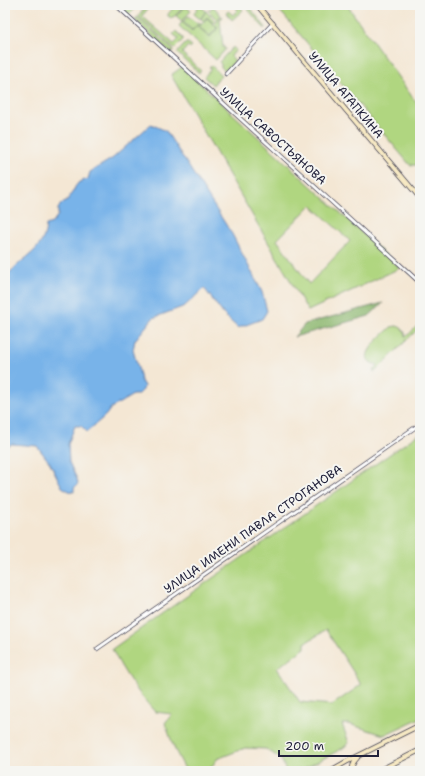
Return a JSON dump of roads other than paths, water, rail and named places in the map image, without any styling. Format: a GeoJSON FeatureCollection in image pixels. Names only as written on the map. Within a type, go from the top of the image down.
{"type":"FeatureCollection","features":[{"type":"Feature","properties":{"kind":"main road","name":"УЛИЦА АГАПКИНА"},"geometry":{"type":"LineString","coordinates":[[257,5],[420,198]]}},
{"type":"Feature","properties":{"kind":"main road"},"geometry":{"type":"LineString","coordinates":[[330,771],[420,725]]}},
{"type":"Feature","properties":{"kind":"main road"},"geometry":{"type":"LineString","coordinates":[[378,771],[420,750]]}},
{"type":"Feature","properties":{"kind":"main road"},"geometry":{"type":"LineString","coordinates":[[352,771],[354,760],[362,754]]}},
{"type":"Feature","properties":{"kind":"street","name":"УЛИЦА САВОСТЬЯНОВА"},"geometry":{"type":"LineString","coordinates":[[116,5],[418,281]]}},
{"type":"Feature","properties":{"kind":"street"},"geometry":{"type":"LineString","coordinates":[[226,74],[273,24]]}},
{"type":"Feature","properties":{"kind":"street","name":"УЛИЦА ИМЕНИ ПАВЛА СТРОГАНОВА"},"geometry":{"type":"LineString","coordinates":[[97,649],[420,424]]}},
{"type":"Feature","properties":{"kind":"water"},"geometry":{"type":"Polygon","coordinates":[[[151,124],[166,131],[232,234],[262,292],[267,311],[262,319],[238,328],[224,315],[204,288],[185,306],[153,318],[135,340],[133,350],[141,381],[144,386],[143,390],[138,395],[133,395],[111,408],[106,415],[87,432],[81,426],[75,426],[68,444],[69,462],[78,484],[74,488],[74,492],[69,491],[62,487],[50,463],[37,446],[12,444],[5,447],[5,276],[31,254],[38,246],[44,237],[46,225],[52,223],[58,215],[58,209],[61,204],[67,201],[79,182],[88,179],[90,172],[113,158],[151,124]]]}}]}
